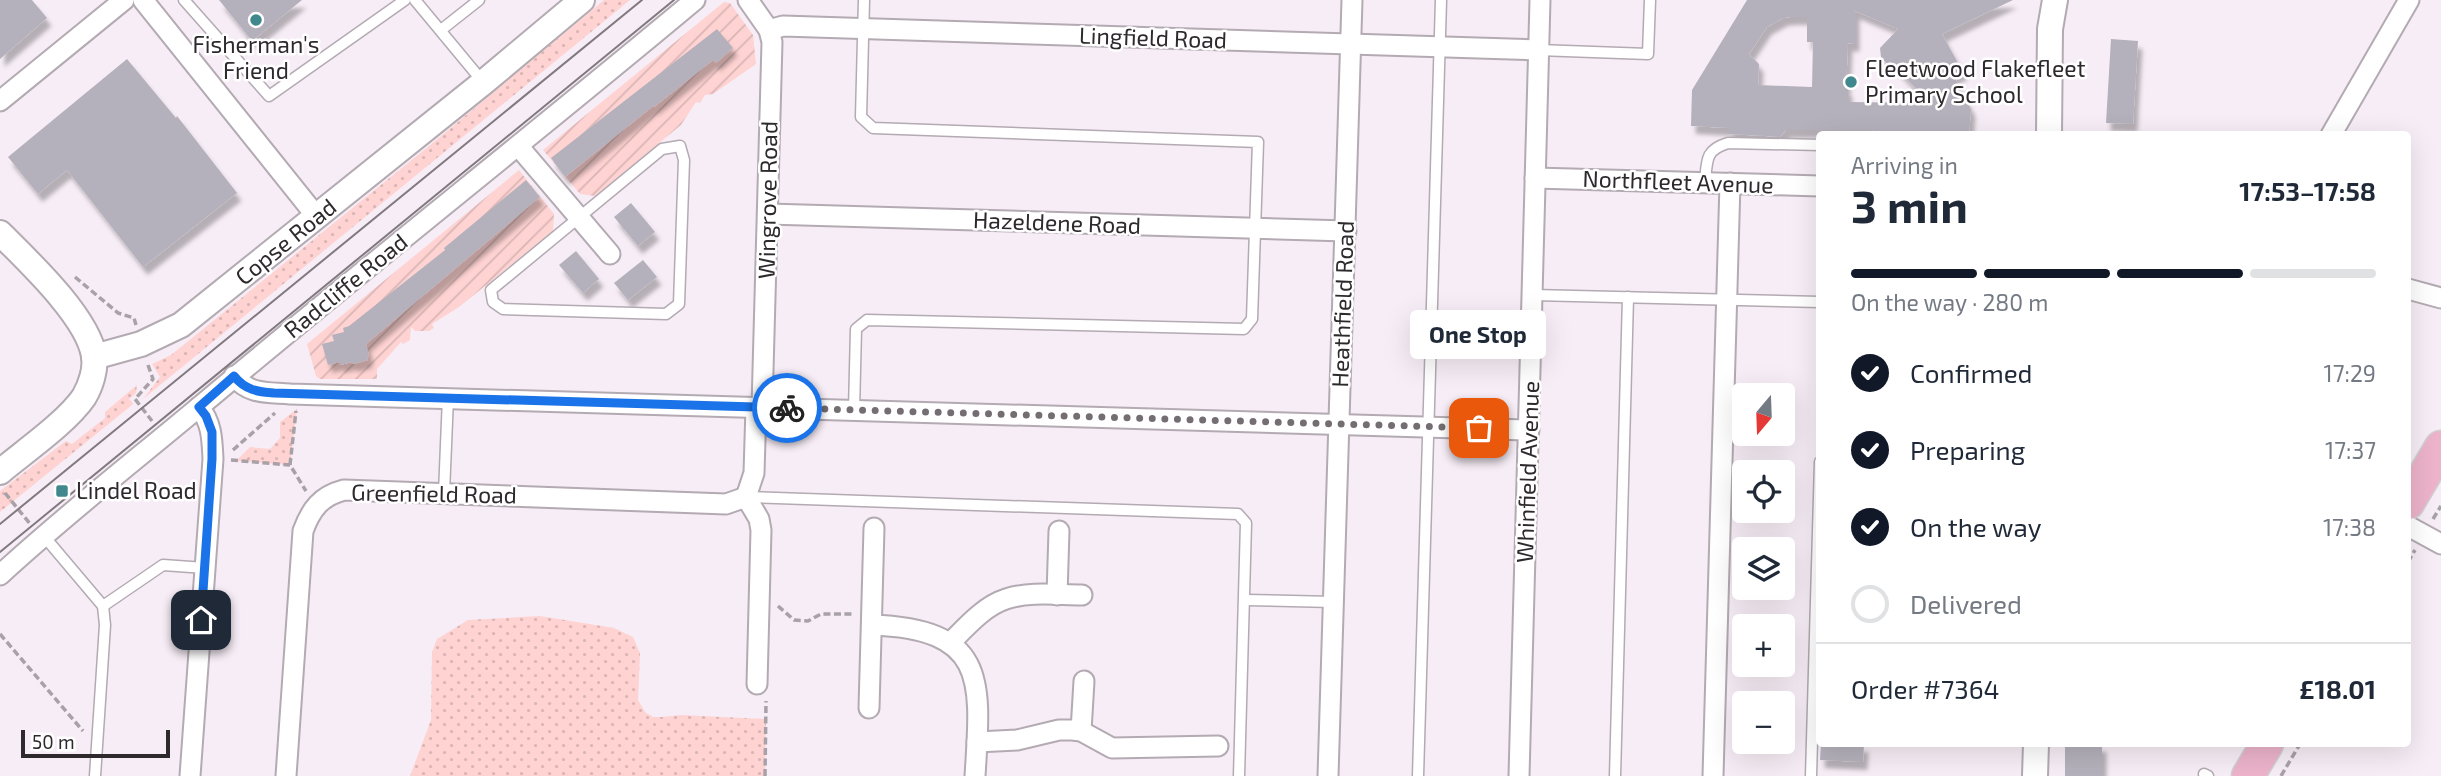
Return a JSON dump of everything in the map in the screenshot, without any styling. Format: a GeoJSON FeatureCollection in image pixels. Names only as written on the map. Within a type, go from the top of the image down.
{"type":"FeatureCollection","features":[{"type":"Feature","properties":{"kind":"main road"},"geometry":{"type":"LineString","coordinates":[[2411,498],[2441,447]]}},
{"type":"Feature","properties":{"kind":"main road"},"geometry":{"type":"LineString","coordinates":[[2248,776],[2265,747]]}},
{"type":"Feature","properties":{"kind":"street"},"geometry":{"type":"LineString","coordinates":[[0,101],[124,0]]}},
{"type":"Feature","properties":{"kind":"street"},"geometry":{"type":"LineString","coordinates":[[143,0],[317,217]]}},
{"type":"Feature","properties":{"kind":"street","name":"Copse Road"},"geometry":{"type":"LineString","coordinates":[[94,356],[141,344],[181,326],[582,0]]}},
{"type":"Feature","properties":{"kind":"street","name":"Radcliffe Road"},"geometry":{"type":"LineString","coordinates":[[0,575],[43,535],[234,376],[519,147],[695,0]]}},
{"type":"Feature","properties":{"kind":"street"},"geometry":{"type":"LineString","coordinates":[[748,0],[769,30]]}},
{"type":"Feature","properties":{"kind":"street","name":"Heathfield Road"},"geometry":{"type":"LineString","coordinates":[[1328,776],[1352,0]]}},
{"type":"Feature","properties":{"kind":"street","name":"Whinfield Avenue"},"geometry":{"type":"LineString","coordinates":[[1519,776],[1540,0]]}},
{"type":"Feature","properties":{"kind":"street"},"geometry":{"type":"LineString","coordinates":[[2049,131],[2050,29],[2055,0]]}},
{"type":"Feature","properties":{"kind":"street"},"geometry":{"type":"LineString","coordinates":[[2333,131],[2409,0]]}},
{"type":"Feature","properties":{"kind":"street","name":"Lingfield Road"},"geometry":{"type":"LineString","coordinates":[[769,30],[783,26],[1538,50]]}},
{"type":"Feature","properties":{"kind":"street","name":"Wingrove Road"},"geometry":{"type":"LineString","coordinates":[[759,407],[768,214],[772,42],[769,30]]}},
{"type":"Feature","properties":{"kind":"street"},"geometry":{"type":"LineString","coordinates":[[519,147],[610,254]]}},
{"type":"Feature","properties":{"kind":"street","name":"Northfleet Avenue"},"geometry":{"type":"LineString","coordinates":[[1535,178],[1816,186]]}},
{"type":"Feature","properties":{"kind":"street"},"geometry":{"type":"LineString","coordinates":[[1713,776],[1730,183]]}},
{"type":"Feature","properties":{"kind":"street","name":"Hazeldene Road"},"geometry":{"type":"LineString","coordinates":[[768,214],[1346,231]]}},
{"type":"Feature","properties":{"kind":"street"},"geometry":{"type":"LineString","coordinates":[[1,472],[84,397],[93,380],[94,356],[87,335],[65,302],[3,243]]}},
{"type":"Feature","properties":{"kind":"street"},"geometry":{"type":"LineString","coordinates":[[2411,290],[2441,298]]}},
{"type":"Feature","properties":{"kind":"street"},"geometry":{"type":"LineString","coordinates":[[234,376],[242,386],[259,392],[297,394],[1529,430]]}},
{"type":"Feature","properties":{"kind":"street"},"geometry":{"type":"LineString","coordinates":[[190,776],[205,568],[217,459],[212,432],[199,407]]}},
{"type":"Feature","properties":{"kind":"street"},"geometry":{"type":"LineString","coordinates":[[758,684],[761,530],[759,519],[746,497],[754,473],[759,407]]}},
{"type":"Feature","properties":{"kind":"street","name":"Greenfield Road"},"geometry":{"type":"LineString","coordinates":[[286,776],[301,541],[307,520],[317,503],[344,490],[726,504],[746,497]]}},
{"type":"Feature","properties":{"kind":"street"},"geometry":{"type":"LineString","coordinates":[[869,708],[874,528]]}},
{"type":"Feature","properties":{"kind":"street"},"geometry":{"type":"LineString","coordinates":[[2411,528],[2441,544]]}},
{"type":"Feature","properties":{"kind":"street"},"geometry":{"type":"LineString","coordinates":[[1057,595],[1059,531]]}},
{"type":"Feature","properties":{"kind":"street"},"geometry":{"type":"LineString","coordinates":[[950,643],[981,613],[1006,598],[1028,595],[1082,595]]}},
{"type":"Feature","properties":{"kind":"street"},"geometry":{"type":"LineString","coordinates":[[872,620],[933,634],[950,643],[962,655],[977,686],[975,776]]}},
{"type":"Feature","properties":{"kind":"street"},"geometry":{"type":"LineString","coordinates":[[1081,731],[1084,681]]}},
{"type":"Feature","properties":{"kind":"street"},"geometry":{"type":"LineString","coordinates":[[977,742],[1017,740],[1059,730],[1081,731],[1112,748],[1218,746]]}},
{"type":"Feature","properties":{"kind":"street"},"geometry":{"type":"LineString","coordinates":[[2035,776],[2036,747]]}},
{"type":"Feature","properties":{"kind":"lane"},"geometry":{"type":"LineString","coordinates":[[184,0],[269,96],[405,0]]}},
{"type":"Feature","properties":{"kind":"lane"},"geometry":{"type":"LineString","coordinates":[[415,0],[484,82]]}},
{"type":"Feature","properties":{"kind":"lane"},"geometry":{"type":"LineString","coordinates":[[441,30],[479,0]]}},
{"type":"Feature","properties":{"kind":"lane"},"geometry":{"type":"LineString","coordinates":[[854,410],[856,329],[867,320],[1244,330],[1252,319],[1258,142],[873,128],[861,117],[864,0]]}},
{"type":"Feature","properties":{"kind":"lane"},"geometry":{"type":"LineString","coordinates":[[1418,776],[1441,0]]}},
{"type":"Feature","properties":{"kind":"lane"},"geometry":{"type":"LineString","coordinates":[[1538,50],[1648,54],[1650,0]]}},
{"type":"Feature","properties":{"kind":"lane"},"geometry":{"type":"LineString","coordinates":[[1705,183],[1708,155],[1716,147],[1728,144],[1816,145]]}},
{"type":"Feature","properties":{"kind":"lane"},"geometry":{"type":"LineString","coordinates":[[680,146],[684,160],[680,304],[666,314],[503,309],[493,302],[491,290],[578,217],[663,149],[680,146]]}},
{"type":"Feature","properties":{"kind":"lane"},"geometry":{"type":"LineString","coordinates":[[1532,295],[1816,302]]}},
{"type":"Feature","properties":{"kind":"lane"},"geometry":{"type":"LineString","coordinates":[[1615,776],[1628,297]]}},
{"type":"Feature","properties":{"kind":"lane"},"geometry":{"type":"LineString","coordinates":[[444,493],[448,397]]}},
{"type":"Feature","properties":{"kind":"lane"},"geometry":{"type":"LineString","coordinates":[[746,497],[1238,514],[1246,523],[1239,776]]}},
{"type":"Feature","properties":{"kind":"lane"},"geometry":{"type":"LineString","coordinates":[[43,535],[103,606],[105,625],[95,776]]}},
{"type":"Feature","properties":{"kind":"lane"},"geometry":{"type":"LineString","coordinates":[[103,606],[163,565],[205,568]]}},
{"type":"Feature","properties":{"kind":"lane"},"geometry":{"type":"LineString","coordinates":[[1245,600],[1333,602]]}},
{"type":"Feature","properties":{"kind":"lane"},"geometry":{"type":"LineString","coordinates":[[1811,776],[1816,602]]}},
{"type":"Feature","properties":{"kind":"path"},"geometry":{"type":"LineString","coordinates":[[134,318],[153,379],[135,400],[157,426],[172,414],[179,423]]}},
{"type":"Feature","properties":{"kind":"path"},"geometry":{"type":"LineString","coordinates":[[217,459],[297,394]]}},
{"type":"Feature","properties":{"kind":"path"},"geometry":{"type":"LineString","coordinates":[[297,394],[290,465],[301,486],[317,503]]}},
{"type":"Feature","properties":{"kind":"path"},"geometry":{"type":"LineString","coordinates":[[217,459],[290,465]]}},
{"type":"Feature","properties":{"kind":"path"},"geometry":{"type":"LineString","coordinates":[[1,472],[25,520],[43,535]]}},
{"type":"Feature","properties":{"kind":"path"},"geometry":{"type":"LineString","coordinates":[[761,591],[794,620],[808,621],[821,614],[872,620]]}},
{"type":"Feature","properties":{"kind":"path"},"geometry":{"type":"LineString","coordinates":[[0,634],[97,747]]}},
{"type":"Feature","properties":{"kind":"path"},"geometry":{"type":"LineString","coordinates":[[758,684],[766,686],[765,776]]}},
{"type":"Feature","properties":{"kind":"path"},"geometry":{"type":"LineString","coordinates":[[2281,776],[2298,747]]}},
{"type":"Feature","properties":{"kind":"shaded area"},"geometry":{"type":"Polygon","coordinates":[[[604,0],[630,0],[143,399],[160,377],[152,364],[171,355],[604,0]]]}},
{"type":"Feature","properties":{"kind":"shaded area"},"geometry":{"type":"Polygon","coordinates":[[[724,2],[730,3],[753,35],[756,64],[713,94],[705,95],[700,103],[696,102],[681,125],[595,196],[580,194],[543,150],[724,2]]]}},
{"type":"Feature","properties":{"kind":"shaded area"},"geometry":{"type":"Polygon","coordinates":[[[519,170],[554,214],[553,231],[459,307],[432,324],[434,328],[429,331],[415,331],[411,327],[410,340],[403,344],[401,342],[377,369],[377,379],[320,379],[316,376],[307,344],[519,170]]]}},
{"type":"Feature","properties":{"kind":"shaded area"},"geometry":{"type":"Polygon","coordinates":[[[137,385],[136,393],[129,399],[132,405],[0,512],[0,491],[66,441],[72,444],[105,418],[105,412],[137,385]]]}},
{"type":"Feature","properties":{"kind":"shaded area"},"geometry":{"type":"Polygon","coordinates":[[[297,409],[290,465],[236,461],[250,447],[270,449],[280,438],[280,422],[297,409]]]}},
{"type":"Feature","properties":{"kind":"shaded area"},"geometry":{"type":"Polygon","coordinates":[[[540,616],[614,628],[633,637],[640,653],[638,700],[645,712],[653,717],[681,715],[766,719],[765,776],[410,776],[431,720],[432,652],[437,639],[468,620],[540,616]]]}},
{"type":"Feature","properties":{"kind":"building"},"geometry":{"type":"Polygon","coordinates":[[[0,0],[32,0],[47,18],[0,59],[0,0]]]}},
{"type":"Feature","properties":{"kind":"building","name":"Fisherman's Friend"},"geometry":{"type":"Polygon","coordinates":[[[219,0],[302,0],[252,41],[219,0]]]}},
{"type":"Feature","properties":{"kind":"building"},"geometry":{"type":"Polygon","coordinates":[[[1747,0],[2013,0],[1942,34],[1963,72],[1954,76],[1971,109],[1969,131],[1786,130],[1780,137],[1729,134],[1729,128],[1691,126],[1692,90],[1747,0]],[[1855,11],[1855,44],[1848,43],[1848,102],[1930,103],[1894,66],[1887,64],[1881,57],[1880,48],[1898,29],[1855,11]],[[1807,17],[1783,18],[1767,27],[1749,54],[1759,64],[1758,85],[1812,87],[1813,42],[1807,42],[1807,17]]]}},
{"type":"Feature","properties":{"kind":"building"},"geometry":{"type":"Polygon","coordinates":[[[717,29],[733,48],[716,63],[713,60],[653,106],[565,177],[551,158],[717,29]]]}},
{"type":"Feature","properties":{"kind":"building"},"geometry":{"type":"Polygon","coordinates":[[[2111,39],[2138,41],[2133,124],[2106,123],[2111,39]]]}},
{"type":"Feature","properties":{"kind":"building"},"geometry":{"type":"Polygon","coordinates":[[[127,59],[176,118],[177,116],[237,193],[143,267],[67,170],[38,194],[8,157],[127,59]]]}},
{"type":"Feature","properties":{"kind":"building"},"geometry":{"type":"Polygon","coordinates":[[[526,180],[540,197],[366,344],[368,360],[353,364],[340,365],[340,362],[328,365],[322,344],[334,341],[332,335],[344,332],[343,328],[445,250],[444,248],[526,180]]]}},
{"type":"Feature","properties":{"kind":"building"},"geometry":{"type":"Polygon","coordinates":[[[631,203],[655,232],[638,246],[614,217],[631,203]]]}},
{"type":"Feature","properties":{"kind":"building"},"geometry":{"type":"Polygon","coordinates":[[[576,251],[599,279],[583,293],[559,265],[576,251]]]}},
{"type":"Feature","properties":{"kind":"building"},"geometry":{"type":"Polygon","coordinates":[[[643,260],[657,277],[628,300],[614,283],[643,260]]]}},
{"type":"Feature","properties":{"kind":"building"},"geometry":{"type":"Polygon","coordinates":[[[1821,747],[1864,747],[1863,762],[1820,760],[1821,747]]]}},
{"type":"Feature","properties":{"kind":"building"},"geometry":{"type":"Polygon","coordinates":[[[2065,747],[2102,747],[2102,776],[2065,776],[2065,747]]]}},
{"type":"Feature","properties":{"kind":"tram line"},"geometry":{"type":"LineString","coordinates":[[0,524],[642,0]]}},
{"type":"Feature","properties":{"kind":"tram line"},"geometry":{"type":"LineString","coordinates":[[0,552],[674,0]]}},
{"type":"Feature","properties":{"kind":"way so far"},"geometry":{"type":"LineString","coordinates":[[787,408],[1479,428]]}},
{"type":"Feature","properties":{"kind":"place","name":"Fisherman's Friend"},"geometry":{"type":"Point","coordinates":[256,20]}},
{"type":"Feature","properties":{"kind":"place","name":"Fleetwood Flakefleet Primary School"},"geometry":{"type":"Point","coordinates":[1851,82]}},
{"type":"Feature","properties":{"kind":"place","name":"One Stop"},"geometry":{"type":"Point","coordinates":[1479,428]}},
{"type":"Feature","properties":{"kind":"place","name":"Lindel Road"},"geometry":{"type":"Point","coordinates":[62,491]}},
{"type":"Feature","properties":{"kind":"route"},"geometry":{"type":"LineString","coordinates":[[201,620],[212,432],[199,407],[234,376],[242,386],[259,392],[274,393],[787,408]]}}]}
